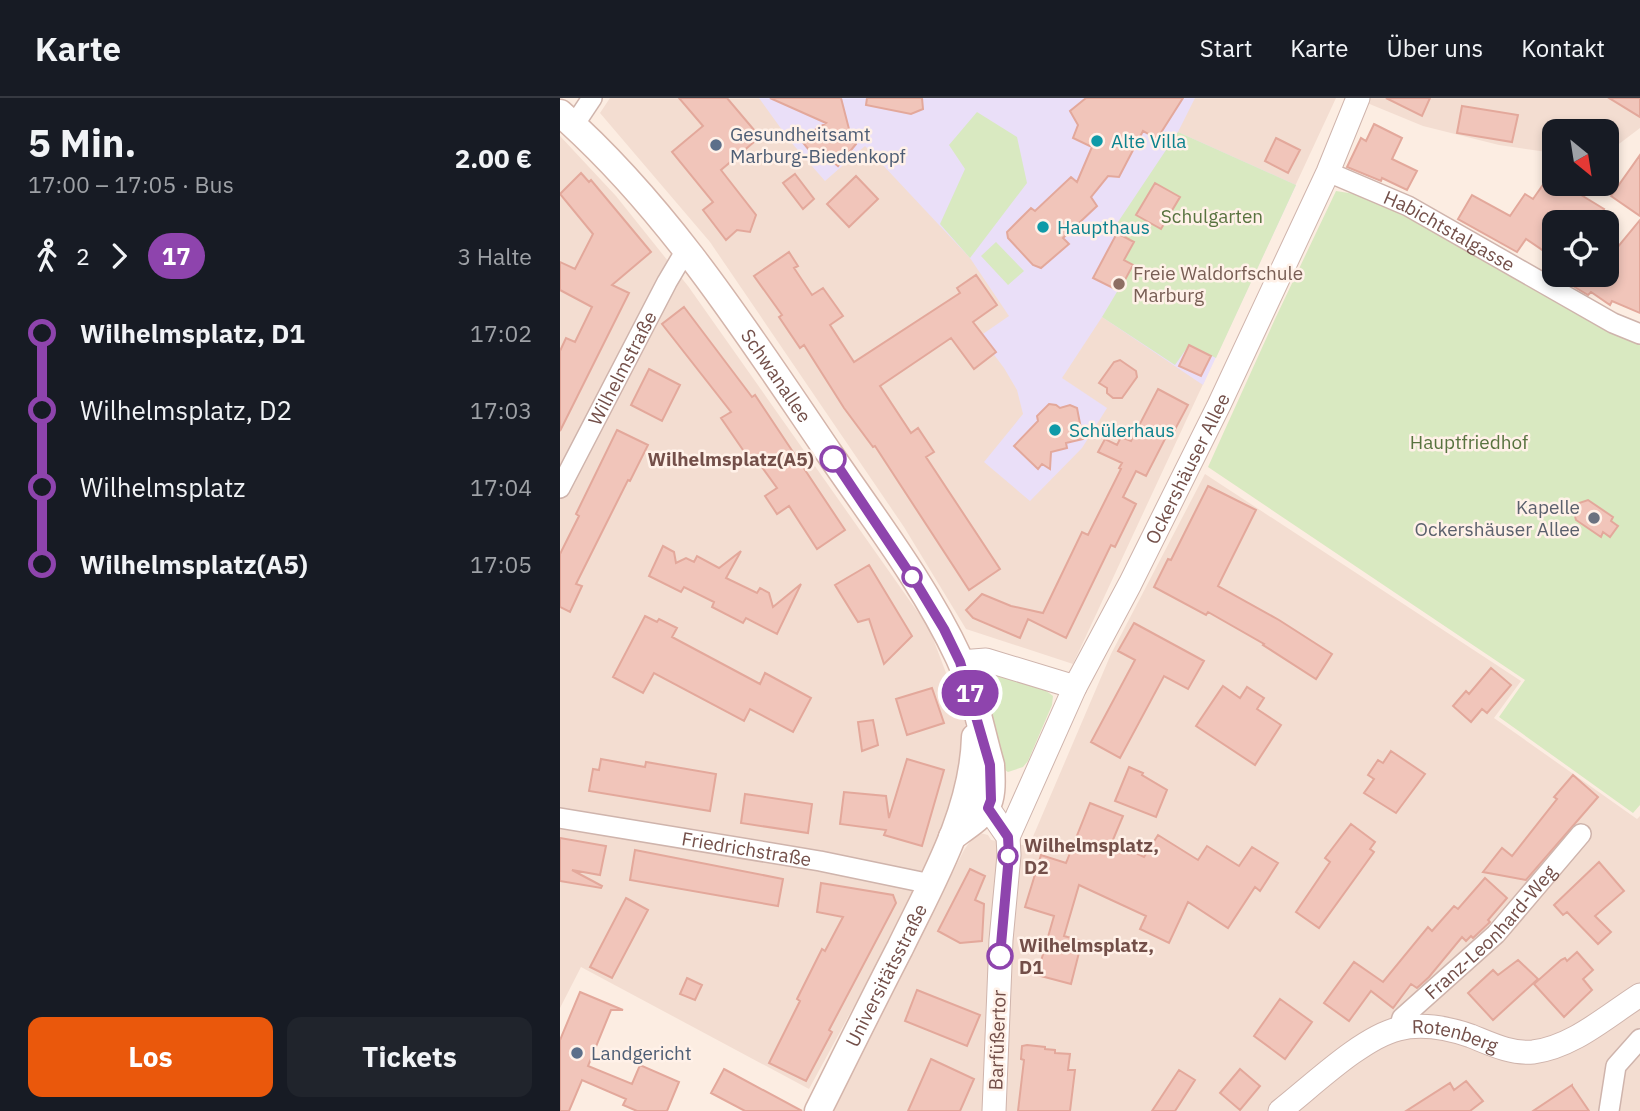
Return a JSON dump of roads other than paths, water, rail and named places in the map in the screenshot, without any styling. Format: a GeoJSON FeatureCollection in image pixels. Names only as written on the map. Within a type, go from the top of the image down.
{"type":"FeatureCollection","features":[{"type":"Feature","properties":{"kind":"main road","name":"Schwanallee"},"geometry":{"type":"LineString","coordinates":[[567,119],[604,154],[679,242],[860,498],[934,612],[960,662],[990,765],[982,798]]}},
{"type":"Feature","properties":{"kind":"main road","name":"Universitätsstraße"},"geometry":{"type":"LineString","coordinates":[[818,1111],[952,837],[982,798]]}},
{"type":"Feature","properties":{"kind":"street"},"geometry":{"type":"LineString","coordinates":[[567,119],[592,98]]}},
{"type":"Feature","properties":{"kind":"street","name":"Ockershäuser Allee"},"geometry":{"type":"LineString","coordinates":[[1008,837],[1075,687],[1130,584],[1219,405],[1328,172],[1358,98]]}},
{"type":"Feature","properties":{"kind":"street","name":"Habichtstalgasse"},"geometry":{"type":"LineString","coordinates":[[1328,172],[1408,206],[1613,323],[1640,334]]}},
{"type":"Feature","properties":{"kind":"street","name":"Wilhelmstraße"},"geometry":{"type":"LineString","coordinates":[[560,488],[667,282],[679,242]]}},
{"type":"Feature","properties":{"kind":"street"},"geometry":{"type":"LineString","coordinates":[[960,662],[986,660],[1075,687]]}},
{"type":"Feature","properties":{"kind":"street"},"geometry":{"type":"LineString","coordinates":[[1008,837],[982,798],[1015,785],[1037,769]]}},
{"type":"Feature","properties":{"kind":"street","name":"Friedrichstraße"},"geometry":{"type":"LineString","coordinates":[[560,818],[820,861],[931,884]]}},
{"type":"Feature","properties":{"kind":"street","name":"Franz-Leonhard-Weg"},"geometry":{"type":"LineString","coordinates":[[1399,1029],[1402,1017],[1496,934],[1581,834]]}},
{"type":"Feature","properties":{"kind":"street","name":"Barfüßertor"},"geometry":{"type":"LineString","coordinates":[[994,1111],[1000,948],[1009,855],[1008,837]]}},
{"type":"Feature","properties":{"kind":"street","name":"Rotenberg"},"geometry":{"type":"LineString","coordinates":[[1280,1111],[1358,1050],[1399,1029],[1429,1026],[1453,1031],[1501,1048],[1530,1052],[1570,1041],[1640,995]]}},
{"type":"Feature","properties":{"kind":"street"},"geometry":{"type":"LineString","coordinates":[[1609,1111],[1616,1066],[1640,1040]]}},
{"type":"Feature","properties":{"kind":"place","name":"Alte Villa"},"geometry":{"type":"Point","coordinates":[1097,141]}},
{"type":"Feature","properties":{"kind":"place","name":"Gesundheitsamt Marburg-Biedenkopf"},"geometry":{"type":"Point","coordinates":[716,145]}},
{"type":"Feature","properties":{"kind":"place","name":"Haupthaus"},"geometry":{"type":"Point","coordinates":[1043,227]}},
{"type":"Feature","properties":{"kind":"place","name":"Freie Waldorfschule Marburg"},"geometry":{"type":"Point","coordinates":[1119,284]}},
{"type":"Feature","properties":{"kind":"place","name":"Schülerhaus"},"geometry":{"type":"Point","coordinates":[1055,430]}},
{"type":"Feature","properties":{"kind":"place","name":"Wilhelmsplatz(A5)"},"geometry":{"type":"Point","coordinates":[833,459]}},
{"type":"Feature","properties":{"kind":"place","name":"Kapelle Ockershäuser Allee"},"geometry":{"type":"Point","coordinates":[1594,518]}},
{"type":"Feature","properties":{"kind":"place","name":"Wilhelmsplatz, D2"},"geometry":{"type":"Point","coordinates":[1008,856]}},
{"type":"Feature","properties":{"kind":"place","name":"Wilhelmsplatz, D1"},"geometry":{"type":"Point","coordinates":[1000,956]}},
{"type":"Feature","properties":{"kind":"place","name":"Landgericht"},"geometry":{"type":"Point","coordinates":[577,1053]}},
{"type":"Feature","properties":{"kind":"park label","name":"Schulgarten"},"geometry":{"type":"Point","coordinates":[1212,216]}},
{"type":"Feature","properties":{"kind":"park label","name":"Hauptfriedhof"},"geometry":{"type":"Point","coordinates":[1469,442]}}]}
